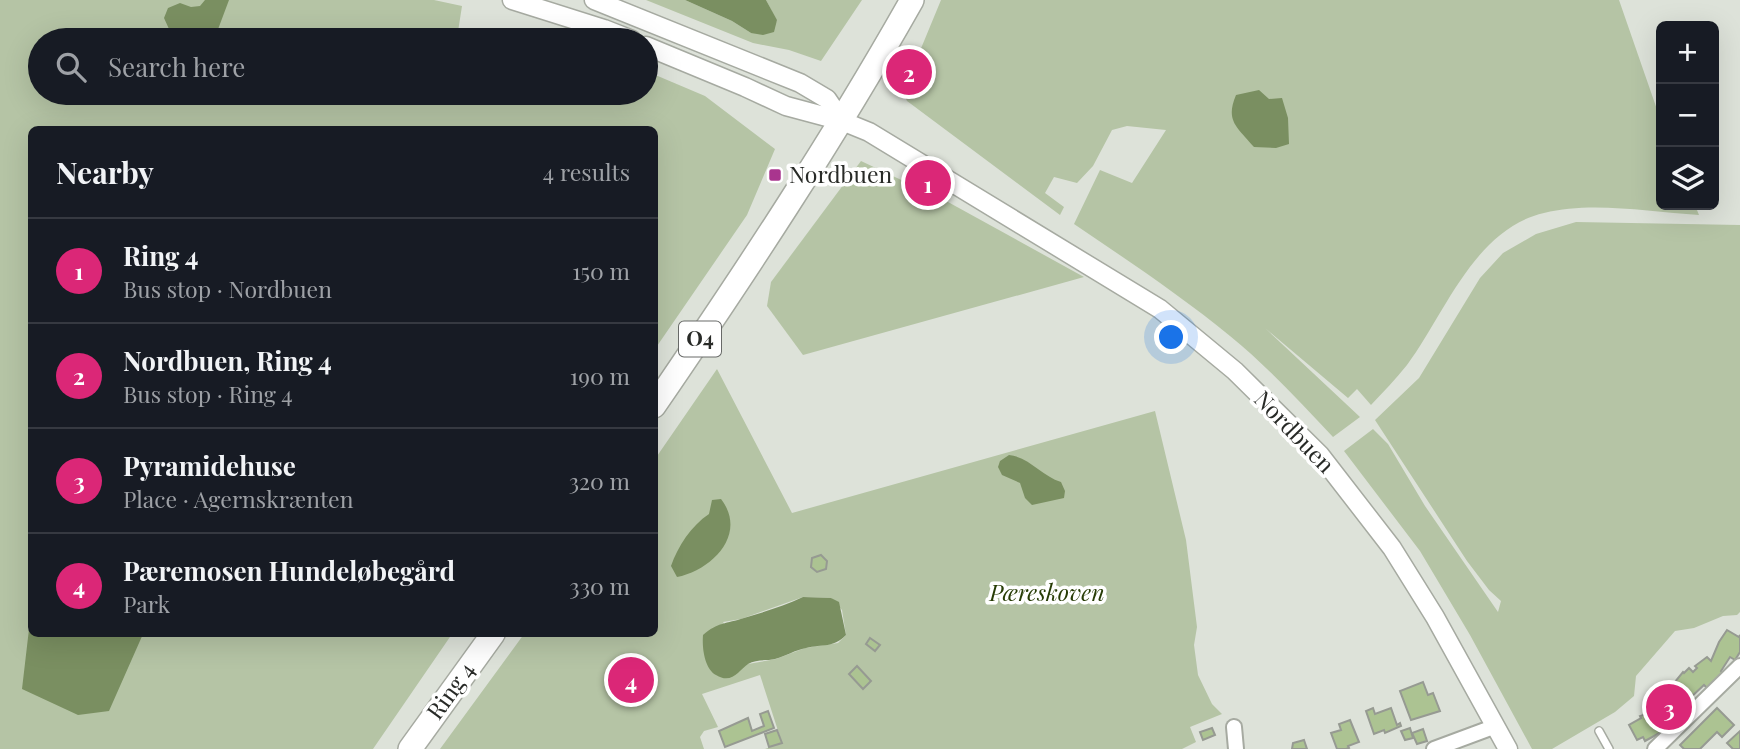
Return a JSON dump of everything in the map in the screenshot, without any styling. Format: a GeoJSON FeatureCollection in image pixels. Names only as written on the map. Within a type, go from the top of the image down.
{"type":"FeatureCollection","features":[{"type":"Feature","properties":{"kind":"main road","name":"O4"},"geometry":{"type":"LineString","coordinates":[[658,400],[772,232],[842,121],[912,0]]}},
{"type":"Feature","properties":{"kind":"main road","name":"Ring 4"},"geometry":{"type":"LineString","coordinates":[[410,749],[491,637]]}},
{"type":"Feature","properties":{"kind":"street"},"geometry":{"type":"LineString","coordinates":[[512,0],[601,28]]}},
{"type":"Feature","properties":{"kind":"street"},"geometry":{"type":"LineString","coordinates":[[594,0],[800,83],[827,99],[842,121]]}},
{"type":"Feature","properties":{"kind":"street","name":"Nordbuen"},"geometry":{"type":"LineString","coordinates":[[658,51],[745,86],[786,106],[842,121],[878,137],[1160,309],[1235,371],[1320,455],[1392,548],[1435,617],[1508,749]]}},
{"type":"Feature","properties":{"kind":"street"},"geometry":{"type":"LineString","coordinates":[[1655,749],[1740,666]]}},
{"type":"Feature","properties":{"kind":"street"},"geometry":{"type":"LineString","coordinates":[[1434,749],[1496,726]]}},
{"type":"Feature","properties":{"kind":"street"},"geometry":{"type":"LineString","coordinates":[[1234,727],[1236,749]]}},
{"type":"Feature","properties":{"kind":"lane"},"geometry":{"type":"LineString","coordinates":[[1599,731],[1609,749]]}},
{"type":"Feature","properties":{"kind":"green space"},"geometry":{"type":"Polygon","coordinates":[[[0,0],[434,0],[462,6],[459,28],[28,28],[28,105],[658,105],[658,76],[705,96],[775,149],[747,215],[658,345],[658,126],[28,126],[28,637],[450,637],[373,749],[0,749],[0,0]]]}},
{"type":"Feature","properties":{"kind":"green space"},"geometry":{"type":"Polygon","coordinates":[[[646,0],[685,0],[732,21],[751,33],[777,21],[766,0],[862,0],[821,61],[789,50],[753,43],[646,0]]]}},
{"type":"Feature","properties":{"kind":"green space"},"geometry":{"type":"Polygon","coordinates":[[[941,0],[1619,0],[1656,107],[1656,210],[1697,210],[1699,215],[1621,208],[1581,208],[1544,213],[1520,222],[1498,236],[1480,255],[1407,365],[1371,405],[1357,389],[1348,398],[1265,328],[1360,417],[1333,437],[1270,372],[1230,336],[1173,292],[1074,224],[1100,170],[1132,183],[1166,130],[1127,126],[1112,130],[1093,166],[1077,183],[1054,177],[1045,193],[1064,207],[1060,215],[907,101],[903,92],[941,0]]]}},
{"type":"Feature","properties":{"kind":"green space"},"geometry":{"type":"Polygon","coordinates":[[[861,161],[948,202],[1084,277],[803,355],[767,306],[771,282],[861,161]]]}},
{"type":"Feature","properties":{"kind":"green space"},"geometry":{"type":"Polygon","coordinates":[[[1576,222],[1740,225],[1740,612],[1694,628],[1675,631],[1636,676],[1634,696],[1615,712],[1552,749],[1532,749],[1470,635],[1420,551],[1344,451],[1373,429],[1388,444],[1425,506],[1498,612],[1501,601],[1467,561],[1375,420],[1419,378],[1480,278],[1503,253],[1536,234],[1576,222]]]}},
{"type":"Feature","properties":{"kind":"green space","name":"Pæreskoven"},"geometry":{"type":"Polygon","coordinates":[[[717,369],[792,513],[1155,411],[1186,540],[1197,627],[1194,645],[1198,675],[1212,704],[1222,714],[1190,727],[1196,742],[1182,749],[765,749],[782,743],[760,675],[702,694],[718,727],[704,731],[700,737],[704,749],[440,749],[522,637],[658,637],[658,455],[717,369]],[[803,597],[741,619],[723,622],[748,664],[776,659],[805,648],[838,643],[846,635],[842,610],[831,598],[803,597]]]}},
{"type":"Feature","properties":{"kind":"shaded area"},"geometry":{"type":"Polygon","coordinates":[[[205,0],[229,0],[218,28],[169,28],[164,18],[168,8],[180,3],[191,7],[200,6],[205,0]]]}},
{"type":"Feature","properties":{"kind":"shaded area"},"geometry":{"type":"Polygon","coordinates":[[[685,0],[766,0],[777,20],[774,32],[763,35],[751,33],[732,21],[685,0]]]}},
{"type":"Feature","properties":{"kind":"shaded area"},"geometry":{"type":"Polygon","coordinates":[[[1259,90],[1269,99],[1282,98],[1288,118],[1289,144],[1276,148],[1254,147],[1234,123],[1232,111],[1236,95],[1259,90]]]}},
{"type":"Feature","properties":{"kind":"shaded area"},"geometry":{"type":"Polygon","coordinates":[[[1009,455],[1023,459],[1061,482],[1065,491],[1064,498],[1032,505],[1025,498],[1020,483],[1002,475],[998,467],[1000,461],[1009,455]]]}},
{"type":"Feature","properties":{"kind":"shaded area"},"geometry":{"type":"Polygon","coordinates":[[[721,499],[728,512],[730,525],[722,548],[702,567],[677,577],[671,566],[677,551],[696,524],[709,514],[712,500],[721,499]]]}},
{"type":"Feature","properties":{"kind":"shaded area"},"geometry":{"type":"Polygon","coordinates":[[[803,597],[831,598],[839,602],[846,635],[832,644],[802,649],[775,659],[751,662],[735,676],[722,678],[712,672],[705,657],[703,635],[718,625],[774,609],[803,597]]]}},
{"type":"Feature","properties":{"kind":"shaded area"},"geometry":{"type":"Polygon","coordinates":[[[28,637],[142,637],[109,711],[78,715],[22,689],[28,637]]]}},
{"type":"Feature","properties":{"kind":"building"},"geometry":{"type":"Polygon","coordinates":[[[821,555],[827,561],[826,569],[817,572],[811,567],[812,558],[821,555]]]}},
{"type":"Feature","properties":{"kind":"building"},"geometry":{"type":"Polygon","coordinates":[[[1727,630],[1739,637],[1740,635],[1740,652],[1735,660],[1730,657],[1721,671],[1723,673],[1707,688],[1704,685],[1677,710],[1680,716],[1662,725],[1665,730],[1645,741],[1643,737],[1637,740],[1629,725],[1641,718],[1640,716],[1653,712],[1650,707],[1655,702],[1669,697],[1676,686],[1674,683],[1683,672],[1689,668],[1693,672],[1697,668],[1695,666],[1707,657],[1711,661],[1727,630]]]}},
{"type":"Feature","properties":{"kind":"building"},"geometry":{"type":"Polygon","coordinates":[[[870,638],[880,645],[875,651],[866,644],[870,638]]]}},
{"type":"Feature","properties":{"kind":"building"},"geometry":{"type":"Polygon","coordinates":[[[857,666],[871,681],[863,689],[849,674],[857,666]]]}},
{"type":"Feature","properties":{"kind":"building"},"geometry":{"type":"Polygon","coordinates":[[[1423,682],[1428,695],[1433,693],[1440,711],[1411,720],[1400,691],[1423,682]]]}},
{"type":"Feature","properties":{"kind":"building"},"geometry":{"type":"Polygon","coordinates":[[[1373,708],[1375,714],[1391,708],[1397,725],[1400,723],[1401,726],[1385,733],[1384,730],[1374,734],[1366,711],[1373,708]]]}},
{"type":"Feature","properties":{"kind":"building"},"geometry":{"type":"Polygon","coordinates":[[[1717,708],[1734,725],[1722,737],[1717,732],[1700,749],[1684,749],[1680,745],[1717,708]]]}},
{"type":"Feature","properties":{"kind":"building"},"geometry":{"type":"Polygon","coordinates":[[[768,711],[774,728],[725,747],[719,731],[748,718],[752,731],[764,726],[760,714],[768,711]]]}},
{"type":"Feature","properties":{"kind":"building"},"geometry":{"type":"Polygon","coordinates":[[[1350,720],[1359,742],[1346,749],[1337,749],[1331,733],[1341,730],[1339,724],[1350,720]]]}},
{"type":"Feature","properties":{"kind":"building"},"geometry":{"type":"Polygon","coordinates":[[[1212,728],[1215,735],[1203,740],[1200,732],[1212,728]]]}},
{"type":"Feature","properties":{"kind":"building"},"geometry":{"type":"Polygon","coordinates":[[[1410,728],[1413,738],[1405,740],[1401,731],[1410,728]]]}},
{"type":"Feature","properties":{"kind":"building"},"geometry":{"type":"Polygon","coordinates":[[[1423,729],[1427,741],[1417,744],[1412,733],[1423,729]]]}},
{"type":"Feature","properties":{"kind":"building"},"geometry":{"type":"Polygon","coordinates":[[[777,730],[782,743],[769,747],[765,734],[777,730]]]}},
{"type":"Feature","properties":{"kind":"building"},"geometry":{"type":"Polygon","coordinates":[[[1740,731],[1740,749],[1733,749],[1727,743],[1740,731]]]}},
{"type":"Feature","properties":{"kind":"building"},"geometry":{"type":"Polygon","coordinates":[[[1304,740],[1307,749],[1292,749],[1293,743],[1304,740]]]}},
{"type":"Feature","properties":{"kind":"place","name":"Nordbuen, Ring 4"},"geometry":{"type":"Point","coordinates":[909,72]}},
{"type":"Feature","properties":{"kind":"place","name":"Nordbuen"},"geometry":{"type":"Point","coordinates":[775,175]}},
{"type":"Feature","properties":{"kind":"place","name":"Ring 4"},"geometry":{"type":"Point","coordinates":[928,183]}},
{"type":"Feature","properties":{"kind":"place","name":"Pæremosen Hundeløbegård"},"geometry":{"type":"Point","coordinates":[631,680]}},
{"type":"Feature","properties":{"kind":"place","name":"Pyramidehuse"},"geometry":{"type":"Point","coordinates":[1669,707]}}]}
